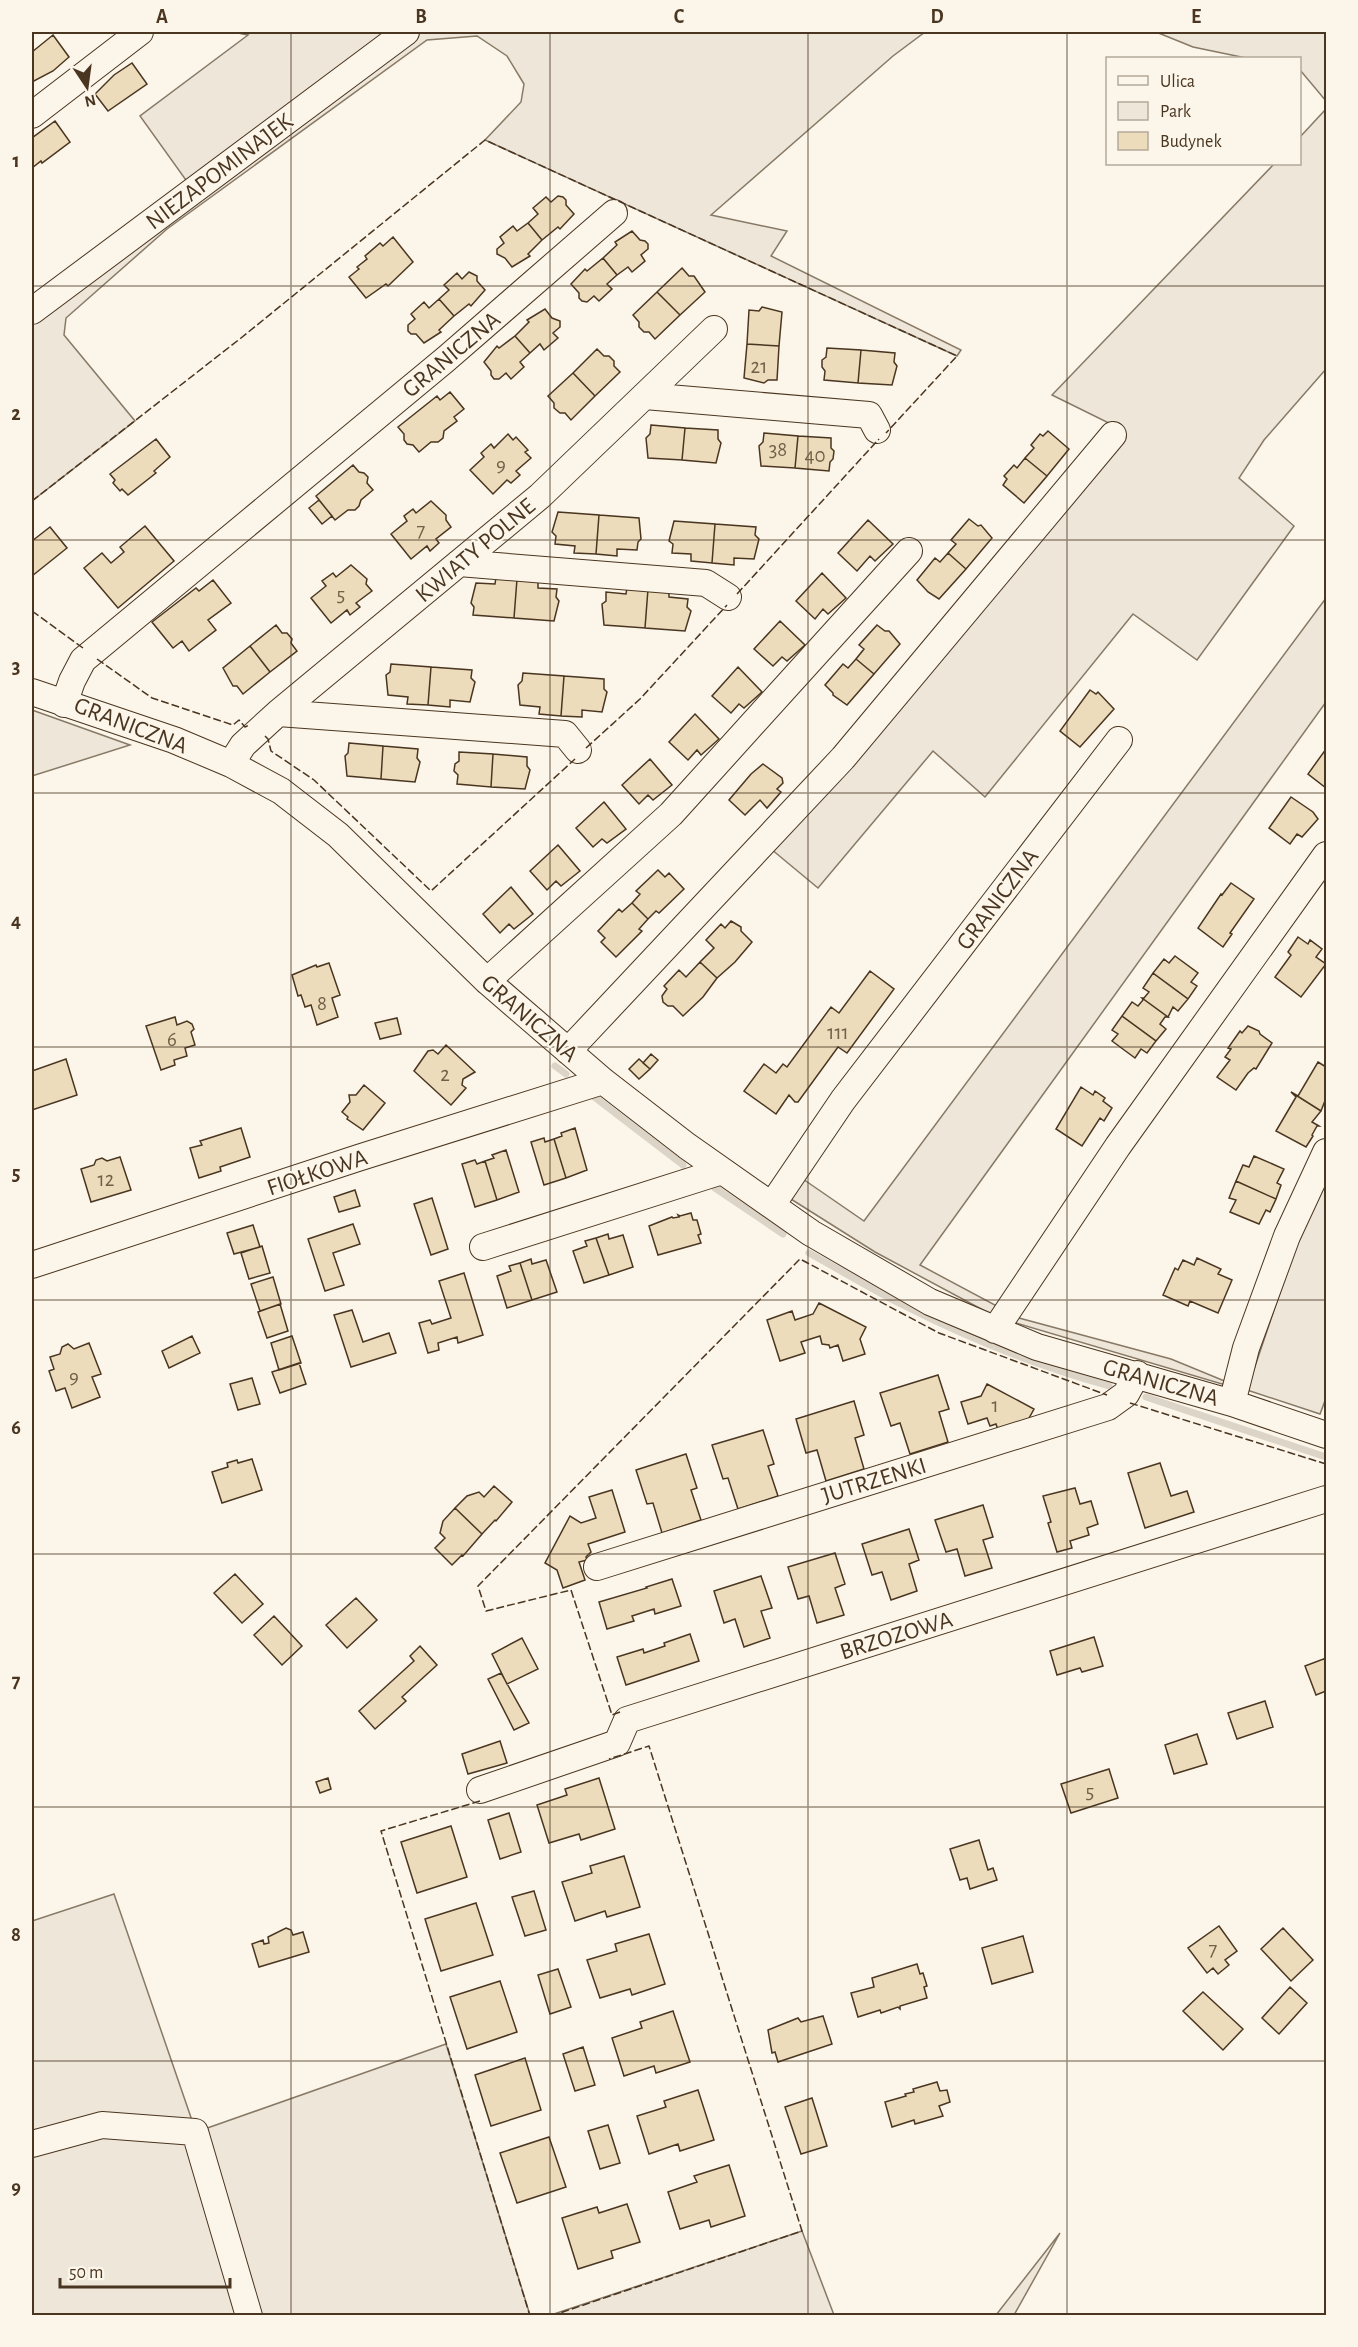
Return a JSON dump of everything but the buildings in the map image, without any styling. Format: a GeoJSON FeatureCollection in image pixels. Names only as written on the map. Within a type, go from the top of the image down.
{"type":"FeatureCollection","features":[{"type":"Feature","properties":{"kind":"street"},"geometry":{"type":"LineString","coordinates":[[32,115],[140,32]]}},
{"type":"Feature","properties":{"kind":"street","name":"NIEZAPOMINAJEK"},"geometry":{"type":"LineString","coordinates":[[32,310],[406,32]]}},
{"type":"Feature","properties":{"kind":"street","name":"GRANICZNA"},"geometry":{"type":"LineString","coordinates":[[614,213],[446,359],[83,660],[64,704],[174,740],[231,764],[281,791],[338,835],[487,981],[603,1081],[722,1171],[812,1233],[930,1302],[1037,1347],[1137,1374],[1326,1435]]}},
{"type":"Feature","properties":{"kind":"street","name":"KWIATY POLNE"},"geometry":{"type":"LineString","coordinates":[[231,764],[243,745],[278,713],[540,496],[714,329]]}},
{"type":"Feature","properties":{"kind":"street"},"geometry":{"type":"LineString","coordinates":[[645,396],[868,415],[877,430]]}},
{"type":"Feature","properties":{"kind":"street"},"geometry":{"type":"LineString","coordinates":[[568,1051],[843,758],[1113,435]]}},
{"type":"Feature","properties":{"kind":"street"},"geometry":{"type":"LineString","coordinates":[[487,981],[671,814],[909,550]]}},
{"type":"Feature","properties":{"kind":"street"},"geometry":{"type":"LineString","coordinates":[[459,563],[706,583],[728,597]]}},
{"type":"Feature","properties":{"kind":"street"},"geometry":{"type":"LineString","coordinates":[[32,692],[64,704]]}},
{"type":"Feature","properties":{"kind":"street"},"geometry":{"type":"LineString","coordinates":[[278,713],[565,734],[578,750]]}},
{"type":"Feature","properties":{"kind":"street","name":"GRANICZNA"},"geometry":{"type":"LineString","coordinates":[[772,1205],[843,1100],[1119,740]]}},
{"type":"Feature","properties":{"kind":"street"},"geometry":{"type":"LineString","coordinates":[[995,1330],[1118,1146],[1326,855]]}},
{"type":"Feature","properties":{"kind":"street","name":"FIOŁKOWA"},"geometry":{"type":"LineString","coordinates":[[32,1265],[358,1158],[603,1081]]}},
{"type":"Feature","properties":{"kind":"street"},"geometry":{"type":"LineString","coordinates":[[1232,1403],[1246,1348],[1287,1236],[1326,1152]]}},
{"type":"Feature","properties":{"kind":"street"},"geometry":{"type":"LineString","coordinates":[[483,1247],[722,1171]]}},
{"type":"Feature","properties":{"kind":"street","name":"JUTRZENKI"},"geometry":{"type":"LineString","coordinates":[[597,1567],[1108,1407],[1126,1394],[1137,1374]]}},
{"type":"Feature","properties":{"kind":"street","name":"BRZOZOWA"},"geometry":{"type":"LineString","coordinates":[[480,1790],[617,1743],[627,1720],[1326,1499]]}},
{"type":"Feature","properties":{"kind":"street"},"geometry":{"type":"LineString","coordinates":[[32,2144],[102,2125],[195,2132],[249,2316]]}},
{"type":"Feature","properties":{"kind":"green space"},"geometry":{"type":"Polygon","coordinates":[[[233,32],[387,32],[188,183],[140,116],[248,35],[233,32]]]}},
{"type":"Feature","properties":{"kind":"green space"},"geometry":{"type":"Polygon","coordinates":[[[416,32],[925,32],[893,56],[711,215],[787,231],[771,256],[961,350],[957,356],[485,140],[521,102],[524,84],[507,56],[477,36],[427,40],[167,229],[66,318],[64,335],[135,421],[32,501],[32,322],[416,32]]]}},
{"type":"Feature","properties":{"kind":"green space"},"geometry":{"type":"Polygon","coordinates":[[[1156,32],[1326,32],[1326,101],[1301,71],[1301,57],[1241,57],[1193,47],[1156,32]]]}},
{"type":"Feature","properties":{"kind":"green space"},"geometry":{"type":"Polygon","coordinates":[[[1326,109],[1326,369],[1264,440],[1239,478],[1294,526],[1197,660],[1133,614],[985,797],[933,751],[818,888],[771,849],[1123,430],[1052,395],[1273,165],[1301,165],[1301,136],[1326,109]]]}},
{"type":"Feature","properties":{"kind":"green space"},"geometry":{"type":"Polygon","coordinates":[[[1326,598],[1326,702],[920,1265],[1019,1318],[1171,1359],[1227,1382],[1222,1384],[996,1317],[875,1252],[775,1189],[800,1177],[864,1221],[1326,598]]]}},
{"type":"Feature","properties":{"kind":"green space"},"geometry":{"type":"Polygon","coordinates":[[[32,710],[130,745],[32,776],[32,710]]]}},
{"type":"Feature","properties":{"kind":"green space"},"geometry":{"type":"Polygon","coordinates":[[[1326,1175],[1326,1398],[1320,1414],[1247,1390],[1293,1254],[1326,1175]]]}},
{"type":"Feature","properties":{"kind":"green space"},"geometry":{"type":"Polygon","coordinates":[[[114,1894],[196,2132],[446,2044],[530,2315],[32,2315],[32,1921],[114,1894]]]}},
{"type":"Feature","properties":{"kind":"green space"},"geometry":{"type":"Polygon","coordinates":[[[802,2231],[834,2315],[551,2315],[802,2231]]]}},
{"type":"Feature","properties":{"kind":"green space"},"geometry":{"type":"Polygon","coordinates":[[[1060,2233],[1014,2315],[996,2315],[1060,2233]]]}},
{"type":"Feature","properties":{"kind":"waterway"},"geometry":{"type":"LineString","coordinates":[[555,1066],[566,1074]]}},
{"type":"Feature","properties":{"kind":"waterway"},"geometry":{"type":"LineString","coordinates":[[593,1096],[683,1165]]}},
{"type":"Feature","properties":{"kind":"waterway"},"geometry":{"type":"LineString","coordinates":[[715,1188],[783,1234]]}},
{"type":"Feature","properties":{"kind":"waterway"},"geometry":{"type":"LineString","coordinates":[[809,1253],[889,1298],[977,1340],[1109,1386]]}},
{"type":"Feature","properties":{"kind":"waterway"},"geometry":{"type":"LineString","coordinates":[[1146,1397],[1326,1457]]}},
{"type":"Feature","properties":{"kind":"fence"},"geometry":{"type":"LineString","coordinates":[[32,501],[241,338],[485,140],[957,356],[886,433]]}},
{"type":"Feature","properties":{"kind":"fence"},"geometry":{"type":"LineString","coordinates":[[737,594],[879,439]]}},
{"type":"Feature","properties":{"kind":"fence"},"geometry":{"type":"LineString","coordinates":[[586,748],[640,699],[727,605]]}},
{"type":"Feature","properties":{"kind":"fence"},"geometry":{"type":"LineString","coordinates":[[32,611],[83,648]]}},
{"type":"Feature","properties":{"kind":"fence"},"geometry":{"type":"LineString","coordinates":[[97,659],[152,698],[233,725],[239,720],[245,727],[249,725]]}},
{"type":"Feature","properties":{"kind":"fence"},"geometry":{"type":"LineString","coordinates":[[265,736],[271,751],[314,780],[431,891],[575,759]]}},
{"type":"Feature","properties":{"kind":"fence"},"geometry":{"type":"LineString","coordinates":[[620,1712],[612,1715],[571,1590],[486,1611],[478,1586],[800,1259],[939,1333],[1107,1395]]}},
{"type":"Feature","properties":{"kind":"fence"},"geometry":{"type":"LineString","coordinates":[[1130,1403],[1326,1464]]}},
{"type":"Feature","properties":{"kind":"fence"},"geometry":{"type":"LineString","coordinates":[[551,2316],[802,2231],[649,1746],[609,1759]]}},
{"type":"Feature","properties":{"kind":"fence"},"geometry":{"type":"LineString","coordinates":[[480,1801],[381,1831],[530,2316]]}}]}
